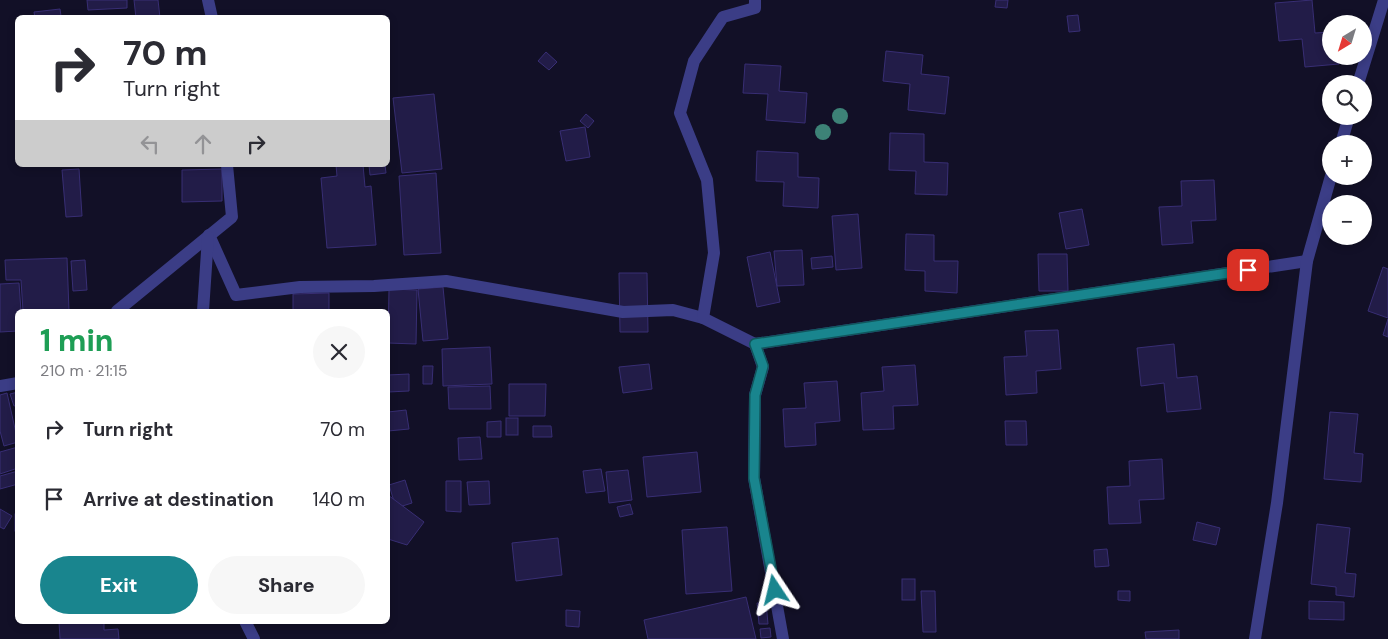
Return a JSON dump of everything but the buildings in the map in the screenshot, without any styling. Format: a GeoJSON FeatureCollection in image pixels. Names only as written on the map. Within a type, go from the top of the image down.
{"type":"FeatureCollection","features":[{"type":"Feature","properties":{"kind":"street"},"geometry":{"type":"LineString","coordinates":[[208,0],[211,15]]}},
{"type":"Feature","properties":{"kind":"street"},"geometry":{"type":"LineString","coordinates":[[703,318],[714,253],[706,180],[680,113],[694,61],[723,16],[755,8],[755,0]]}},
{"type":"Feature","properties":{"kind":"street"},"geometry":{"type":"LineString","coordinates":[[1361,75],[1384,0]]}},
{"type":"Feature","properties":{"kind":"street"},"geometry":{"type":"LineString","coordinates":[[119,309],[232,217],[227,167]]}},
{"type":"Feature","properties":{"kind":"street"},"geometry":{"type":"LineString","coordinates":[[1255,639],[1277,503],[1307,261],[1329,185]]}},
{"type":"Feature","properties":{"kind":"street"},"geometry":{"type":"LineString","coordinates":[[209,235],[236,295],[300,287],[374,286],[446,281],[624,312],[673,310],[703,318],[755,344],[1307,261]]}},
{"type":"Feature","properties":{"kind":"street"},"geometry":{"type":"LineString","coordinates":[[203,309],[209,235]]}},
{"type":"Feature","properties":{"kind":"street"},"geometry":{"type":"LineString","coordinates":[[755,344],[763,366],[755,395],[754,478],[783,639]]}},
{"type":"Feature","properties":{"kind":"street"},"geometry":{"type":"LineString","coordinates":[[0,386],[15,384]]}},
{"type":"Feature","properties":{"kind":"street"},"geometry":{"type":"LineString","coordinates":[[246,624],[254,639]]}},
{"type":"Feature","properties":{"kind":"route"},"geometry":{"type":"LineString","coordinates":[[775,590],[754,478],[755,395],[763,366],[755,344],[1248,270]]}}]}
